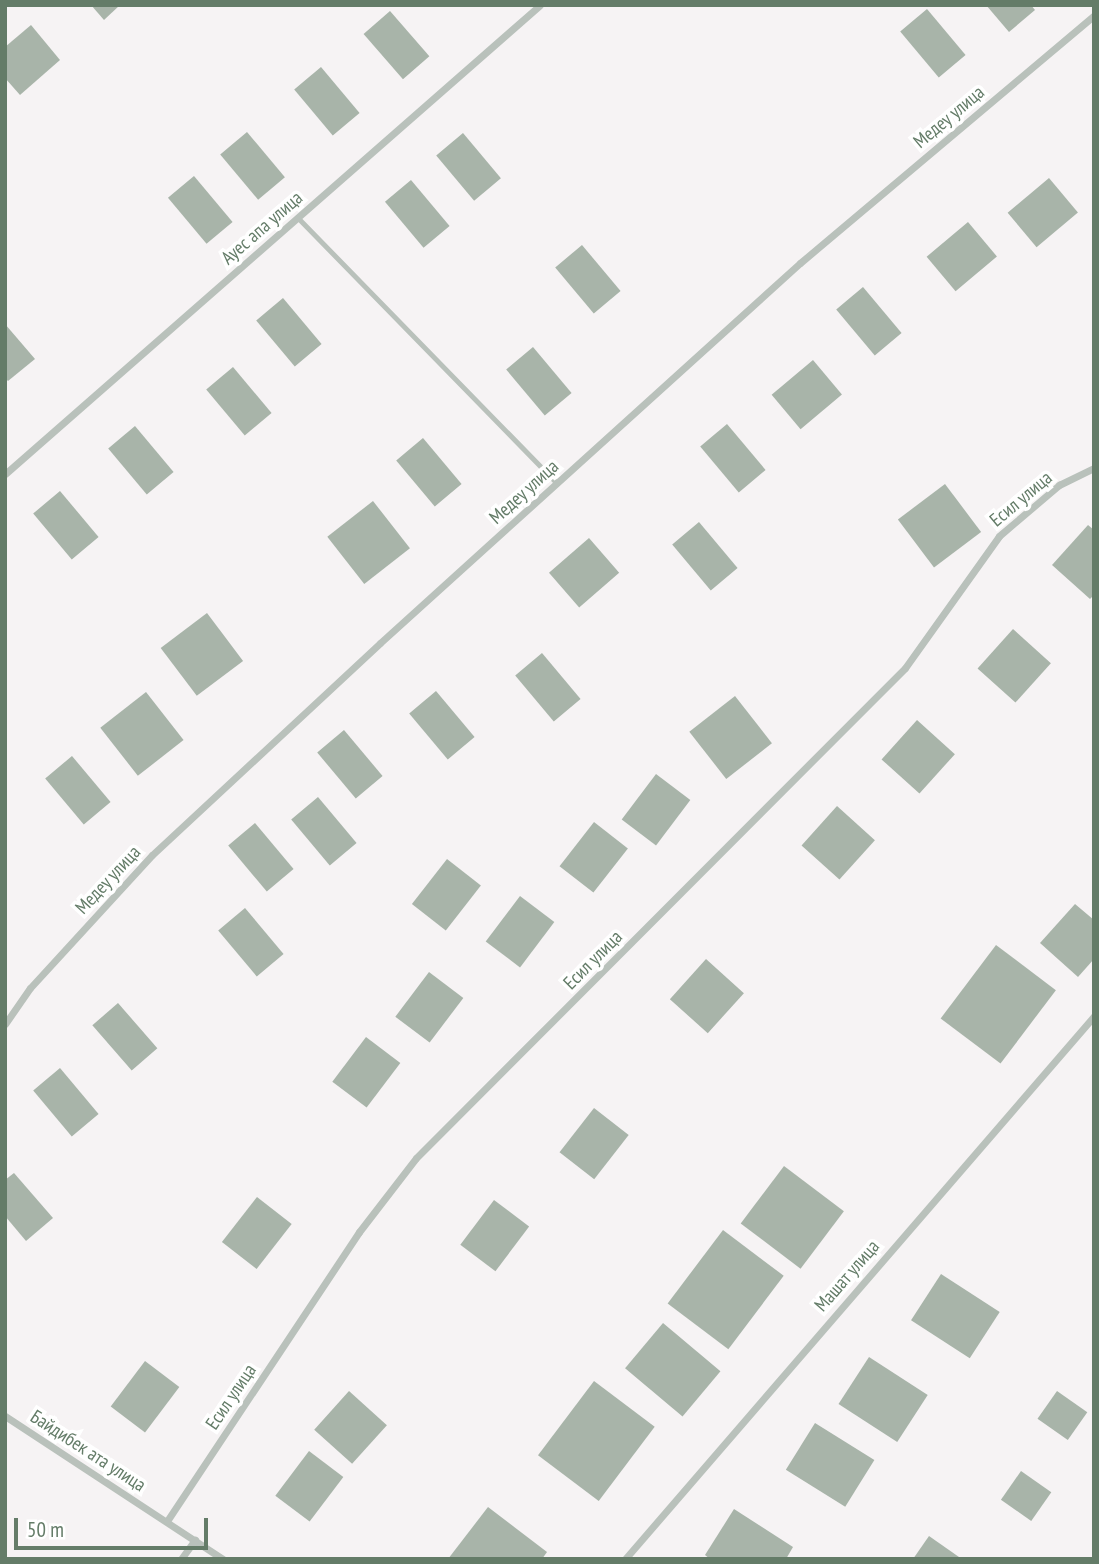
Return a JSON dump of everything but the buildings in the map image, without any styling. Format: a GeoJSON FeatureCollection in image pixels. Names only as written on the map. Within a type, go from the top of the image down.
{"type":"FeatureCollection","features":[{"type":"Feature","properties":{"kind":"street","name":"Ауес апа улица"},"geometry":{"type":"LineString","coordinates":[[5,474],[540,5]]}},
{"type":"Feature","properties":{"kind":"street","name":"Медеу улица"},"geometry":{"type":"LineString","coordinates":[[5,1024],[30,988],[152,855],[800,263],[1094,15]]}},
{"type":"Feature","properties":{"kind":"street","name":"Есил улица"},"geometry":{"type":"LineString","coordinates":[[167,1521],[359,1232],[416,1158],[905,668],[999,536],[1059,485],[1094,468]]}},
{"type":"Feature","properties":{"kind":"street","name":"Машат улица"},"geometry":{"type":"LineString","coordinates":[[625,1559],[1094,1016]]}},
{"type":"Feature","properties":{"kind":"street","name":"Байдибек ата улица"},"geometry":{"type":"LineString","coordinates":[[5,1416],[223,1559]]}},
{"type":"Feature","properties":{"kind":"street"},"geometry":{"type":"LineString","coordinates":[[181,1559],[195,1539]]}},
{"type":"Feature","properties":{"kind":"lane"},"geometry":{"type":"LineString","coordinates":[[298,218],[557,483]]}}]}
